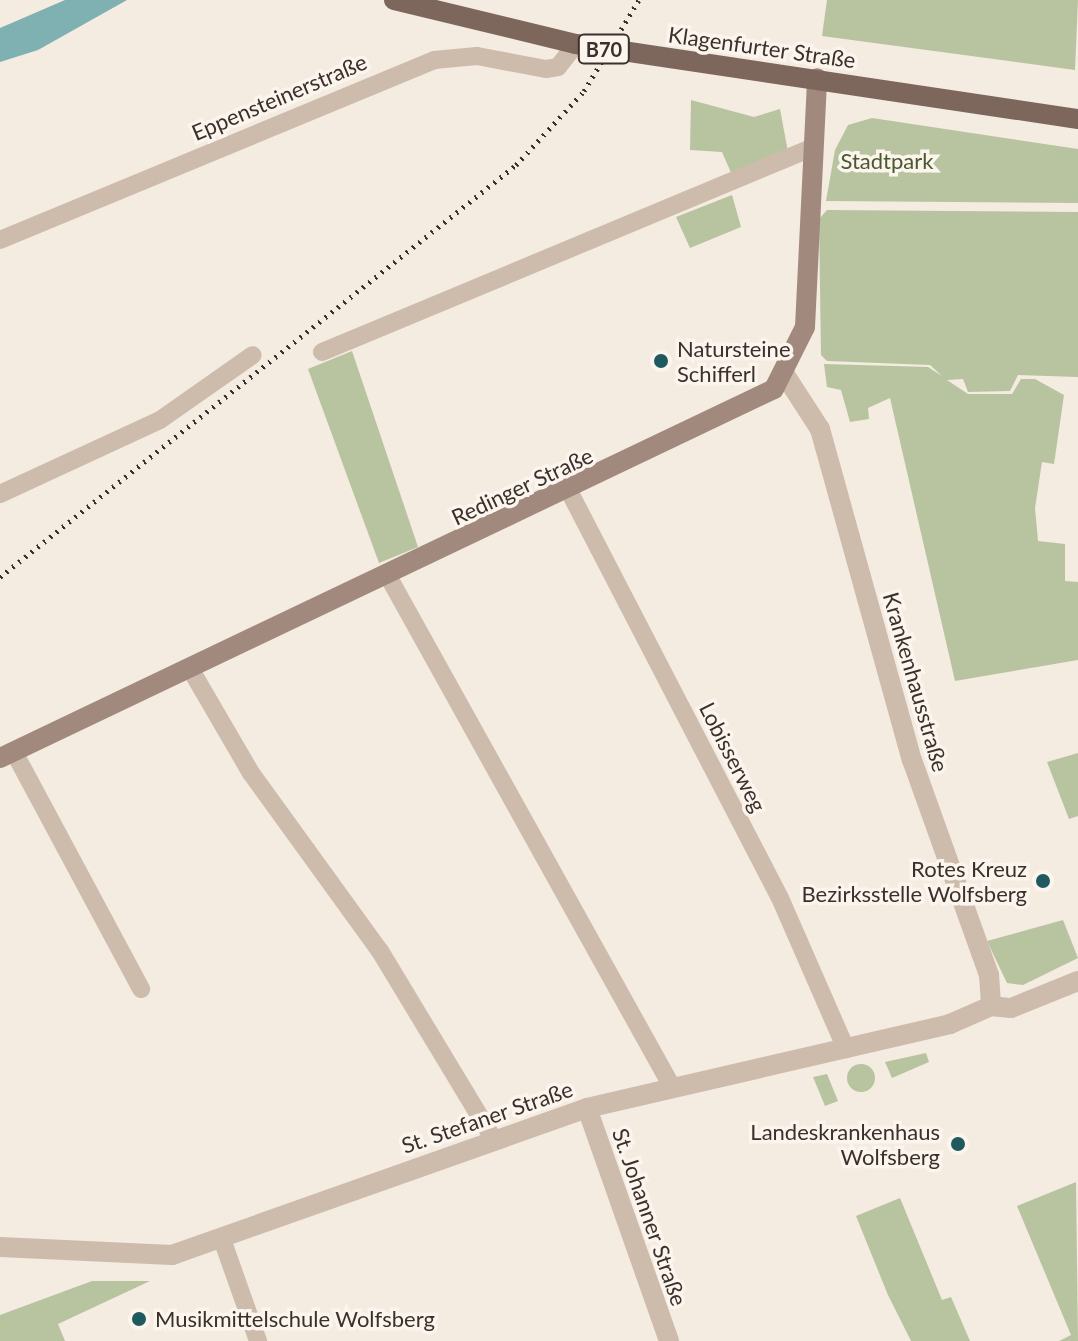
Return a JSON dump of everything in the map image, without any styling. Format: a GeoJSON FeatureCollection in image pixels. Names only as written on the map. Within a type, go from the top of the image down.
{"type":"FeatureCollection","features":[{"type":"Feature","properties":{"kind":"main road","name":"Klagenfurter Straße"},"geometry":{"type":"LineString","coordinates":[[394,0],[576,44],[1078,119]]}},
{"type":"Feature","properties":{"kind":"main road","name":"Redinger Straße"},"geometry":{"type":"LineString","coordinates":[[7,755],[569,491],[759,397],[785,375],[805,327],[809,149],[817,78]]}},
{"type":"Feature","properties":{"kind":"street","name":"Eppensteinerstraße"},"geometry":{"type":"LineString","coordinates":[[0,240],[434,60],[477,56],[546,69],[558,67],[576,44]]}},
{"type":"Feature","properties":{"kind":"street"},"geometry":{"type":"LineString","coordinates":[[322,352],[809,149]]}},
{"type":"Feature","properties":{"kind":"street"},"geometry":{"type":"LineString","coordinates":[[0,494],[160,420],[253,355]]}},
{"type":"Feature","properties":{"kind":"street","name":"Krankenhausstraße"},"geometry":{"type":"LineString","coordinates":[[785,375],[820,429],[912,760],[989,975],[991,1006]]}},
{"type":"Feature","properties":{"kind":"street","name":"Lobisserweg"},"geometry":{"type":"LineString","coordinates":[[569,491],[780,898],[846,1049]]}},
{"type":"Feature","properties":{"kind":"street"},"geometry":{"type":"LineString","coordinates":[[388,576],[671,1085]]}},
{"type":"Feature","properties":{"kind":"street"},"geometry":{"type":"LineString","coordinates":[[191,670],[251,773],[380,951],[493,1138]]}},
{"type":"Feature","properties":{"kind":"street"},"geometry":{"type":"LineString","coordinates":[[7,755],[141,989]]}},
{"type":"Feature","properties":{"kind":"street","name":"St. Stefaner Straße"},"geometry":{"type":"LineString","coordinates":[[0,1247],[143,1258],[223,1242],[493,1138],[587,1108],[671,1085],[846,1049],[974,1017],[991,1006],[1011,1008],[1078,981]]}},
{"type":"Feature","properties":{"kind":"street","name":"St. Johanner Straße"},"geometry":{"type":"LineString","coordinates":[[587,1108],[669,1341]]}},
{"type":"Feature","properties":{"kind":"street"},"geometry":{"type":"LineString","coordinates":[[223,1242],[258,1341]]}},
{"type":"Feature","properties":{"kind":"green space"},"geometry":{"type":"Polygon","coordinates":[[[827,0],[1078,0],[1075,70],[822,36],[827,0]]]}},
{"type":"Feature","properties":{"kind":"green space"},"geometry":{"type":"Polygon","coordinates":[[[691,100],[754,117],[780,109],[788,152],[732,175],[722,152],[690,150],[691,100]]]}},
{"type":"Feature","properties":{"kind":"green space","name":"Stadtpark"},"geometry":{"type":"Polygon","coordinates":[[[872,118],[1078,149],[1078,203],[826,201],[835,150],[848,125],[872,118]]]}},
{"type":"Feature","properties":{"kind":"green space"},"geometry":{"type":"Polygon","coordinates":[[[732,195],[741,227],[690,248],[676,217],[732,195]]]}},
{"type":"Feature","properties":{"kind":"green space"},"geometry":{"type":"Polygon","coordinates":[[[827,210],[1078,212],[1078,377],[1018,375],[1010,391],[968,392],[963,379],[947,380],[968,394],[1012,394],[1021,379],[1035,379],[1064,395],[1054,464],[1042,462],[1035,508],[1038,541],[1065,544],[1065,581],[1078,582],[1078,660],[955,681],[890,398],[868,408],[869,419],[850,422],[841,390],[827,387],[824,364],[928,367],[942,376],[930,365],[827,361],[821,355],[819,219],[827,210]]]}},
{"type":"Feature","properties":{"kind":"green space"},"geometry":{"type":"Polygon","coordinates":[[[352,351],[418,547],[379,563],[308,369],[352,351]]]}},
{"type":"Feature","properties":{"kind":"green space"},"geometry":{"type":"Polygon","coordinates":[[[1078,753],[1078,816],[1069,819],[1047,762],[1078,753]]]}},
{"type":"Feature","properties":{"kind":"green space"},"geometry":{"type":"Polygon","coordinates":[[[1063,920],[1078,958],[1023,985],[1007,983],[987,941],[1063,920]]]}},
{"type":"Feature","properties":{"kind":"green space"},"geometry":{"type":"Polygon","coordinates":[[[926,1053],[929,1062],[892,1078],[885,1062],[926,1053]]]}},
{"type":"Feature","properties":{"kind":"green space"},"geometry":{"type":"Polygon","coordinates":[[[861,1064],[871,1068],[875,1078],[871,1088],[861,1092],[851,1088],[847,1078],[851,1068],[861,1064]]]}},
{"type":"Feature","properties":{"kind":"green space"},"geometry":{"type":"Polygon","coordinates":[[[827,1074],[838,1101],[825,1106],[813,1077],[827,1074]]]}},
{"type":"Feature","properties":{"kind":"green space"},"geometry":{"type":"Polygon","coordinates":[[[1076,1182],[1078,1341],[1059,1341],[1071,1335],[1017,1206],[1076,1182]]]}},
{"type":"Feature","properties":{"kind":"green space"},"geometry":{"type":"Polygon","coordinates":[[[900,1198],[942,1300],[951,1297],[970,1341],[911,1341],[888,1295],[856,1216],[900,1198]]]}},
{"type":"Feature","properties":{"kind":"green space"},"geometry":{"type":"Polygon","coordinates":[[[92,1281],[150,1281],[58,1324],[65,1341],[0,1341],[0,1315],[92,1281]]]}},
{"type":"Feature","properties":{"kind":"water"},"geometry":{"type":"Polygon","coordinates":[[[65,0],[127,0],[38,50],[0,62],[0,28],[65,0]]]}},
{"type":"Feature","properties":{"kind":"railway"},"geometry":{"type":"LineString","coordinates":[[0,577],[516,165],[584,91],[639,0]]}},
{"type":"Feature","properties":{"kind":"place","name":"Natursteine Schifferl"},"geometry":{"type":"Point","coordinates":[661,361]}},
{"type":"Feature","properties":{"kind":"place","name":"Rotes Kreuz Bezirksstelle Wolfsberg"},"geometry":{"type":"Point","coordinates":[1043,881]}},
{"type":"Feature","properties":{"kind":"place","name":"Landeskrankenhaus Wolfsberg"},"geometry":{"type":"Point","coordinates":[958,1144]}},
{"type":"Feature","properties":{"kind":"place","name":"Musikmittelschule Wolfsberg"},"geometry":{"type":"Point","coordinates":[139,1319]}}]}
